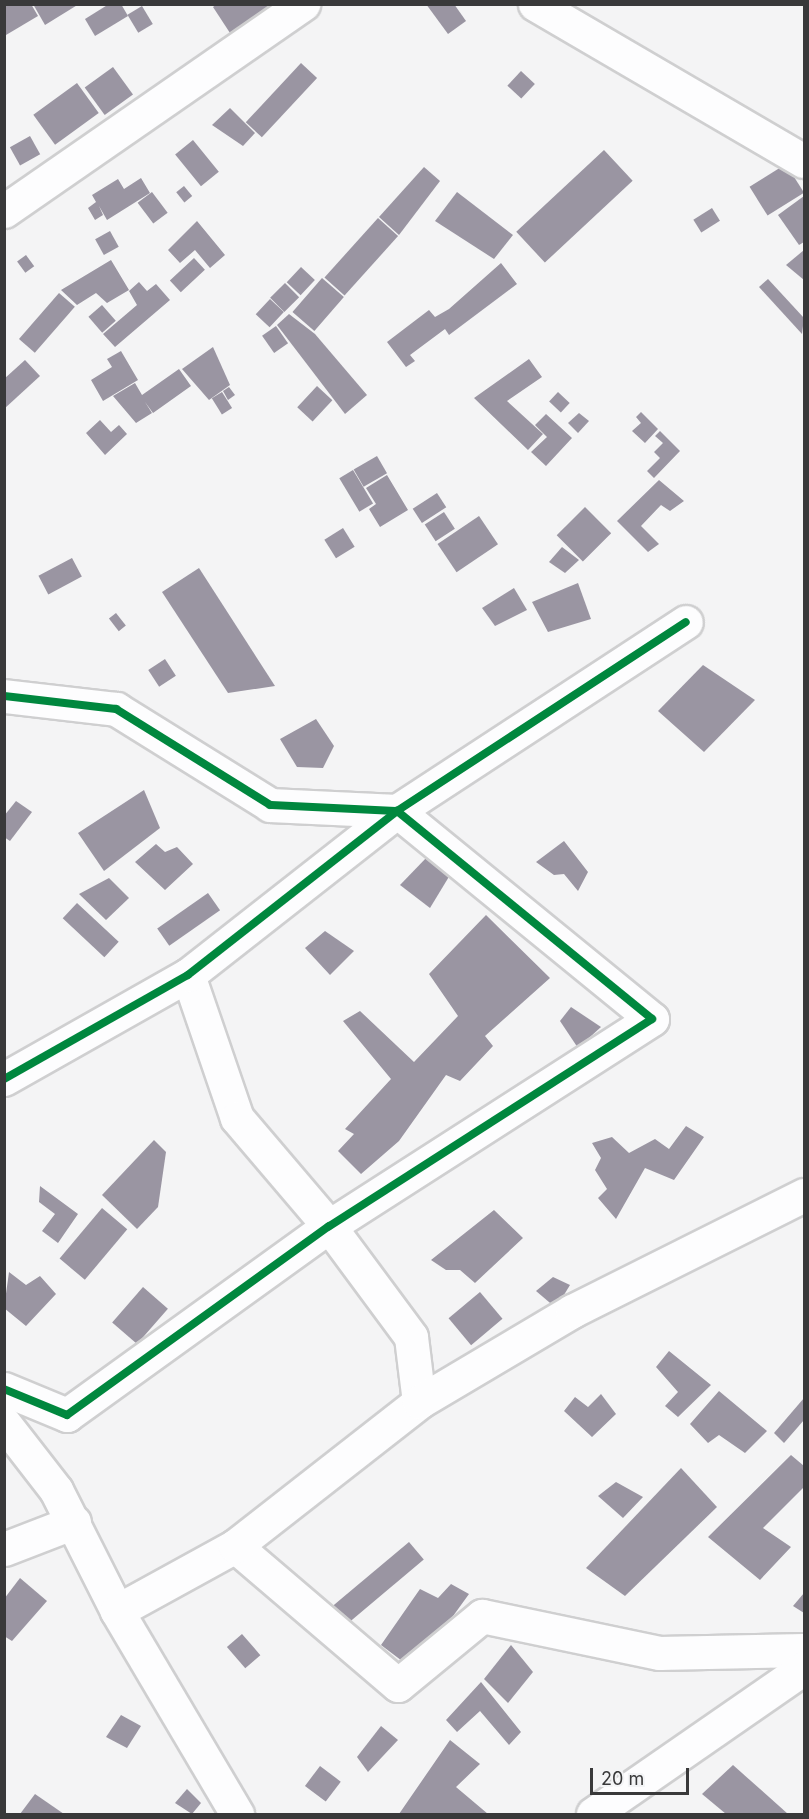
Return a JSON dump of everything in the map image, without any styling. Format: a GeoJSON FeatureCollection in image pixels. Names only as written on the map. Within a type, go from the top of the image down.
{"type":"FeatureCollection","features":[{"type":"Feature","properties":{"kind":"street"},"geometry":{"type":"LineString","coordinates":[[4,211],[303,4]]}},
{"type":"Feature","properties":{"kind":"street"},"geometry":{"type":"LineString","coordinates":[[535,4],[804,160]]}},
{"type":"Feature","properties":{"kind":"street"},"geometry":{"type":"LineString","coordinates":[[4,1079],[188,975],[397,811],[686,622]]}},
{"type":"Feature","properties":{"kind":"street"},"geometry":{"type":"LineString","coordinates":[[4,696],[116,709],[270,805],[397,811],[652,1019],[329,1226],[67,1415],[4,1389]]}},
{"type":"Feature","properties":{"kind":"street"},"geometry":{"type":"LineString","coordinates":[[188,975],[237,1118],[329,1226],[411,1337],[419,1402]]}},
{"type":"Feature","properties":{"kind":"street"},"geometry":{"type":"LineString","coordinates":[[117,1611],[235,1546],[419,1402],[572,1311],[804,1195]]}},
{"type":"Feature","properties":{"kind":"street"},"geometry":{"type":"LineString","coordinates":[[4,1423],[74,1522],[117,1611],[237,1815]]}},
{"type":"Feature","properties":{"kind":"street"},"geometry":{"type":"LineString","coordinates":[[4,1549],[74,1522]]}},
{"type":"Feature","properties":{"kind":"street"},"geometry":{"type":"LineString","coordinates":[[235,1546],[398,1685],[482,1616],[659,1653],[804,1650]]}},
{"type":"Feature","properties":{"kind":"street"},"geometry":{"type":"LineString","coordinates":[[593,1815],[804,1668]]}},
{"type":"Feature","properties":{"kind":"building"},"geometry":{"type":"Polygon","coordinates":[[[4,4],[31,4],[38,16],[6,35],[4,4]]]}},
{"type":"Feature","properties":{"kind":"building"},"geometry":{"type":"Polygon","coordinates":[[[33,4],[79,4],[45,25],[33,4]]]}},
{"type":"Feature","properties":{"kind":"building"},"geometry":{"type":"Polygon","coordinates":[[[109,4],[121,4],[128,16],[95,36],[85,19],[109,4]]]}},
{"type":"Feature","properties":{"kind":"building"},"geometry":{"type":"Polygon","coordinates":[[[217,4],[277,4],[230,33],[213,7],[217,4]]]}},
{"type":"Feature","properties":{"kind":"building"},"geometry":{"type":"Polygon","coordinates":[[[426,4],[454,4],[466,21],[448,34],[426,4]]]}},
{"type":"Feature","properties":{"kind":"building"},"geometry":{"type":"Polygon","coordinates":[[[142,6],[153,24],[138,33],[127,15],[142,6]]]}},
{"type":"Feature","properties":{"kind":"building"},"geometry":{"type":"Polygon","coordinates":[[[301,63],[317,78],[262,137],[246,122],[301,63]]]}},
{"type":"Feature","properties":{"kind":"building"},"geometry":{"type":"Polygon","coordinates":[[[113,67],[133,95],[105,115],[85,88],[113,67]]]}},
{"type":"Feature","properties":{"kind":"building"},"geometry":{"type":"Polygon","coordinates":[[[521,71],[535,84],[521,99],[507,86],[521,71]]]}},
{"type":"Feature","properties":{"kind":"building"},"geometry":{"type":"Polygon","coordinates":[[[77,83],[99,113],[55,145],[33,115],[77,83]]]}},
{"type":"Feature","properties":{"kind":"building"},"geometry":{"type":"Polygon","coordinates":[[[230,108],[255,133],[243,146],[212,125],[230,108]]]}},
{"type":"Feature","properties":{"kind":"building"},"geometry":{"type":"Polygon","coordinates":[[[30,136],[40,154],[20,166],[10,147],[30,136]]]}},
{"type":"Feature","properties":{"kind":"building"},"geometry":{"type":"Polygon","coordinates":[[[193,140],[219,172],[201,186],[175,154],[193,140]]]}},
{"type":"Feature","properties":{"kind":"building"},"geometry":{"type":"Polygon","coordinates":[[[604,150],[633,181],[545,263],[516,232],[604,150]]]}},
{"type":"Feature","properties":{"kind":"building"},"geometry":{"type":"Polygon","coordinates":[[[786,164],[804,193],[768,216],[750,187],[786,164]]]}},
{"type":"Feature","properties":{"kind":"building"},"geometry":{"type":"Polygon","coordinates":[[[424,167],[440,181],[399,235],[379,217],[424,167]]]}},
{"type":"Feature","properties":{"kind":"building"},"geometry":{"type":"Polygon","coordinates":[[[141,178],[150,193],[107,220],[99,206],[103,215],[95,220],[88,208],[96,202],[92,195],[118,179],[124,189],[141,178]]]}},
{"type":"Feature","properties":{"kind":"building"},"geometry":{"type":"Polygon","coordinates":[[[184,186],[192,196],[184,202],[176,192],[184,186]]]}},
{"type":"Feature","properties":{"kind":"building"},"geometry":{"type":"Polygon","coordinates":[[[152,192],[168,213],[153,224],[138,203],[152,192]]]}},
{"type":"Feature","properties":{"kind":"building"},"geometry":{"type":"Polygon","coordinates":[[[457,192],[513,235],[494,259],[435,221],[457,192]]]}},
{"type":"Feature","properties":{"kind":"building"},"geometry":{"type":"Polygon","coordinates":[[[804,196],[804,242],[799,245],[778,215],[804,196]]]}},
{"type":"Feature","properties":{"kind":"building"},"geometry":{"type":"Polygon","coordinates":[[[712,208],[720,221],[701,232],[693,220],[712,208]]]}},
{"type":"Feature","properties":{"kind":"building"},"geometry":{"type":"Polygon","coordinates":[[[378,218],[398,236],[345,296],[324,277],[378,218]]]}},
{"type":"Feature","properties":{"kind":"building"},"geometry":{"type":"Polygon","coordinates":[[[197,221],[225,255],[210,268],[195,250],[180,263],[168,250],[197,221]]]}},
{"type":"Feature","properties":{"kind":"building"},"geometry":{"type":"Polygon","coordinates":[[[110,231],[119,247],[104,255],[95,239],[110,231]]]}},
{"type":"Feature","properties":{"kind":"building"},"geometry":{"type":"Polygon","coordinates":[[[804,250],[804,280],[786,265],[804,250]]]}},
{"type":"Feature","properties":{"kind":"building"},"geometry":{"type":"Polygon","coordinates":[[[26,255],[34,266],[25,273],[17,261],[26,255]]]}},
{"type":"Feature","properties":{"kind":"building"},"geometry":{"type":"Polygon","coordinates":[[[194,258],[205,270],[181,292],[170,281],[194,258]]]}},
{"type":"Feature","properties":{"kind":"building"},"geometry":{"type":"Polygon","coordinates":[[[111,260],[129,290],[107,303],[96,293],[77,305],[61,290],[111,260]]]}},
{"type":"Feature","properties":{"kind":"building"},"geometry":{"type":"Polygon","coordinates":[[[501,263],[517,284],[449,335],[445,329],[410,355],[415,361],[406,367],[387,342],[429,310],[435,317],[449,309],[501,263]]]}},
{"type":"Feature","properties":{"kind":"building"},"geometry":{"type":"Polygon","coordinates":[[[301,267],[315,280],[301,295],[287,282],[301,267]]]}},
{"type":"Feature","properties":{"kind":"building"},"geometry":{"type":"Polygon","coordinates":[[[322,278],[344,297],[314,331],[292,312],[322,278]]]}},
{"type":"Feature","properties":{"kind":"building"},"geometry":{"type":"Polygon","coordinates":[[[768,279],[804,318],[802,334],[759,287],[768,279]]]}},
{"type":"Feature","properties":{"kind":"building"},"geometry":{"type":"Polygon","coordinates":[[[139,282],[147,291],[156,284],[170,300],[115,347],[103,334],[137,305],[129,291],[139,282]]]}},
{"type":"Feature","properties":{"kind":"building"},"geometry":{"type":"Polygon","coordinates":[[[285,283],[299,297],[284,312],[270,298],[285,283]]]}},
{"type":"Feature","properties":{"kind":"building"},"geometry":{"type":"Polygon","coordinates":[[[59,293],[75,307],[35,353],[19,339],[59,293]]]}},
{"type":"Feature","properties":{"kind":"building"},"geometry":{"type":"Polygon","coordinates":[[[270,299],[284,312],[270,327],[256,314],[270,299]]]}},
{"type":"Feature","properties":{"kind":"building"},"geometry":{"type":"Polygon","coordinates":[[[102,305],[116,321],[102,333],[88,317],[102,305]]]}},
{"type":"Feature","properties":{"kind":"building"},"geometry":{"type":"Polygon","coordinates":[[[289,314],[315,334],[367,395],[345,414],[277,325],[289,314]]]}},
{"type":"Feature","properties":{"kind":"building"},"geometry":{"type":"Polygon","coordinates":[[[276,326],[288,343],[274,353],[262,336],[276,326]]]}},
{"type":"Feature","properties":{"kind":"building"},"geometry":{"type":"Polygon","coordinates":[[[213,347],[230,385],[209,400],[182,369],[213,347]]]}},
{"type":"Feature","properties":{"kind":"building"},"geometry":{"type":"Polygon","coordinates":[[[121,351],[138,380],[103,401],[91,380],[112,367],[107,359],[121,351]]]}},
{"type":"Feature","properties":{"kind":"building"},"geometry":{"type":"Polygon","coordinates":[[[529,359],[542,377],[507,401],[543,434],[528,450],[474,398],[529,359]]]}},
{"type":"Feature","properties":{"kind":"building"},"geometry":{"type":"Polygon","coordinates":[[[25,360],[40,376],[4,409],[4,379],[25,360]]]}},
{"type":"Feature","properties":{"kind":"building"},"geometry":{"type":"Polygon","coordinates":[[[179,369],[191,386],[153,413],[145,402],[152,413],[136,423],[113,396],[135,383],[142,395],[179,369]]]}},
{"type":"Feature","properties":{"kind":"building"},"geometry":{"type":"Polygon","coordinates":[[[317,386],[332,400],[313,422],[297,407],[317,386]]]}},
{"type":"Feature","properties":{"kind":"building"},"geometry":{"type":"Polygon","coordinates":[[[229,387],[235,395],[228,400],[223,391],[229,387]]]}},
{"type":"Feature","properties":{"kind":"building"},"geometry":{"type":"Polygon","coordinates":[[[222,392],[232,408],[222,414],[212,398],[222,392]]]}},
{"type":"Feature","properties":{"kind":"building"},"geometry":{"type":"Polygon","coordinates":[[[558,392],[570,403],[561,412],[549,402],[558,392]]]}},
{"type":"Feature","properties":{"kind":"building"},"geometry":{"type":"Polygon","coordinates":[[[641,412],[658,429],[645,443],[632,431],[641,423],[636,417],[641,412]]]}},
{"type":"Feature","properties":{"kind":"building"},"geometry":{"type":"Polygon","coordinates":[[[579,413],[589,421],[578,433],[568,423],[579,413]]]}},
{"type":"Feature","properties":{"kind":"building"},"geometry":{"type":"Polygon","coordinates":[[[546,414],[572,438],[546,466],[531,452],[547,437],[535,425],[546,414]]]}},
{"type":"Feature","properties":{"kind":"building"},"geometry":{"type":"Polygon","coordinates":[[[100,420],[111,432],[119,425],[127,434],[105,455],[86,433],[100,420]]]}},
{"type":"Feature","properties":{"kind":"building"},"geometry":{"type":"Polygon","coordinates":[[[660,431],[680,451],[654,478],[647,471],[660,458],[654,452],[663,443],[655,436],[660,431]]]}},
{"type":"Feature","properties":{"kind":"building"},"geometry":{"type":"Polygon","coordinates":[[[377,456],[387,473],[364,487],[354,470],[377,456]]]}},
{"type":"Feature","properties":{"kind":"building"},"geometry":{"type":"Polygon","coordinates":[[[353,470],[373,503],[359,512],[339,478],[353,470]]]}},
{"type":"Feature","properties":{"kind":"building"},"geometry":{"type":"Polygon","coordinates":[[[387,475],[408,510],[380,527],[369,509],[376,504],[366,488],[387,475]]]}},
{"type":"Feature","properties":{"kind":"building"},"geometry":{"type":"Polygon","coordinates":[[[659,480],[684,501],[670,511],[661,505],[641,526],[659,544],[648,552],[617,521],[659,480]]]}},
{"type":"Feature","properties":{"kind":"building"},"geometry":{"type":"Polygon","coordinates":[[[437,493],[446,507],[422,523],[413,509],[437,493]]]}},
{"type":"Feature","properties":{"kind":"building"},"geometry":{"type":"Polygon","coordinates":[[[585,507],[611,533],[583,561],[557,535],[585,507]]]}},
{"type":"Feature","properties":{"kind":"building"},"geometry":{"type":"Polygon","coordinates":[[[444,512],[455,529],[436,541],[425,525],[444,512]]]}},
{"type":"Feature","properties":{"kind":"building"},"geometry":{"type":"Polygon","coordinates":[[[479,516],[498,544],[457,572],[438,544],[479,516]]]}},
{"type":"Feature","properties":{"kind":"building"},"geometry":{"type":"Polygon","coordinates":[[[343,528],[355,547],[336,558],[324,540],[343,528]]]}},
{"type":"Feature","properties":{"kind":"building"},"geometry":{"type":"Polygon","coordinates":[[[562,547],[579,560],[565,573],[549,562],[562,547]]]}},
{"type":"Feature","properties":{"kind":"building"},"geometry":{"type":"Polygon","coordinates":[[[72,558],[82,577],[48,594],[38,576],[72,558]]]}},
{"type":"Feature","properties":{"kind":"building"},"geometry":{"type":"Polygon","coordinates":[[[199,568],[275,686],[228,693],[162,592],[199,568]]]}},
{"type":"Feature","properties":{"kind":"building"},"geometry":{"type":"Polygon","coordinates":[[[578,583],[591,619],[548,632],[532,602],[578,583]]]}},
{"type":"Feature","properties":{"kind":"building"},"geometry":{"type":"Polygon","coordinates":[[[514,588],[527,610],[495,626],[482,608],[514,588]]]}},
{"type":"Feature","properties":{"kind":"building"},"geometry":{"type":"Polygon","coordinates":[[[116,613],[126,626],[119,631],[109,619],[116,613]]]}},
{"type":"Feature","properties":{"kind":"building"},"geometry":{"type":"Polygon","coordinates":[[[165,659],[176,676],[159,687],[148,670],[165,659]]]}},
{"type":"Feature","properties":{"kind":"building"},"geometry":{"type":"Polygon","coordinates":[[[703,665],[755,700],[704,752],[658,711],[703,665]]]}},
{"type":"Feature","properties":{"kind":"building"},"geometry":{"type":"Polygon","coordinates":[[[316,719],[334,746],[323,768],[297,767],[280,739],[316,719]]]}},
{"type":"Feature","properties":{"kind":"building"},"geometry":{"type":"Polygon","coordinates":[[[144,790],[160,828],[104,871],[78,833],[144,790]]]}},
{"type":"Feature","properties":{"kind":"building"},"geometry":{"type":"Polygon","coordinates":[[[16,801],[32,812],[10,841],[4,837],[4,816],[16,801]]]}},
{"type":"Feature","properties":{"kind":"building"},"geometry":{"type":"Polygon","coordinates":[[[564,841],[588,872],[578,891],[564,874],[554,875],[536,862],[564,841]]]}},
{"type":"Feature","properties":{"kind":"building"},"geometry":{"type":"Polygon","coordinates":[[[156,844],[165,852],[177,847],[193,864],[165,890],[135,862],[156,844]]]}},
{"type":"Feature","properties":{"kind":"building"},"geometry":{"type":"Polygon","coordinates":[[[428,856],[450,875],[430,908],[400,885],[428,856]]]}},
{"type":"Feature","properties":{"kind":"building"},"geometry":{"type":"Polygon","coordinates":[[[109,878],[129,898],[106,920],[79,894],[109,878]]]}},
{"type":"Feature","properties":{"kind":"building"},"geometry":{"type":"Polygon","coordinates":[[[208,893],[220,910],[169,946],[157,929],[208,893]]]}},
{"type":"Feature","properties":{"kind":"building"},"geometry":{"type":"Polygon","coordinates":[[[77,903],[119,942],[104,957],[63,918],[77,903]]]}},
{"type":"Feature","properties":{"kind":"building"},"geometry":{"type":"Polygon","coordinates":[[[486,915],[550,978],[485,1036],[493,1046],[460,1081],[446,1075],[399,1141],[361,1174],[338,1151],[354,1134],[345,1129],[391,1079],[343,1021],[360,1011],[414,1062],[458,1016],[429,974],[486,915]]]}},
{"type":"Feature","properties":{"kind":"building"},"geometry":{"type":"Polygon","coordinates":[[[325,931],[354,951],[330,975],[305,948],[325,931]]]}},
{"type":"Feature","properties":{"kind":"building"},"geometry":{"type":"Polygon","coordinates":[[[571,1007],[601,1027],[578,1048],[560,1021],[571,1007]]]}},
{"type":"Feature","properties":{"kind":"building"},"geometry":{"type":"Polygon","coordinates":[[[686,1126],[704,1137],[674,1180],[645,1168],[616,1219],[598,1198],[607,1189],[595,1170],[601,1158],[592,1143],[612,1137],[629,1153],[655,1139],[669,1149],[686,1126]]]}},
{"type":"Feature","properties":{"kind":"building"},"geometry":{"type":"Polygon","coordinates":[[[154,1140],[166,1152],[158,1207],[137,1229],[102,1195],[154,1140]]]}},
{"type":"Feature","properties":{"kind":"building"},"geometry":{"type":"Polygon","coordinates":[[[40,1186],[78,1214],[58,1243],[42,1231],[55,1214],[39,1202],[40,1186]]]}},
{"type":"Feature","properties":{"kind":"building"},"geometry":{"type":"Polygon","coordinates":[[[102,1208],[127,1229],[85,1280],[60,1259],[102,1208]]]}},
{"type":"Feature","properties":{"kind":"building"},"geometry":{"type":"Polygon","coordinates":[[[494,1210],[523,1238],[475,1283],[460,1270],[446,1270],[431,1260],[494,1210]]]}},
{"type":"Feature","properties":{"kind":"building"},"geometry":{"type":"Polygon","coordinates":[[[9,1272],[26,1285],[40,1276],[56,1294],[26,1326],[4,1308],[9,1272]]]}},
{"type":"Feature","properties":{"kind":"building"},"geometry":{"type":"Polygon","coordinates":[[[553,1277],[570,1285],[556,1308],[536,1291],[553,1277]]]}},
{"type":"Feature","properties":{"kind":"building"},"geometry":{"type":"Polygon","coordinates":[[[143,1287],[168,1309],[137,1344],[112,1322],[143,1287]]]}},
{"type":"Feature","properties":{"kind":"building"},"geometry":{"type":"Polygon","coordinates":[[[480,1292],[502,1319],[471,1345],[449,1318],[480,1292]]]}},
{"type":"Feature","properties":{"kind":"building"},"geometry":{"type":"Polygon","coordinates":[[[669,1351],[711,1385],[678,1417],[665,1406],[678,1392],[656,1367],[669,1351]]]}},
{"type":"Feature","properties":{"kind":"building"},"geometry":{"type":"Polygon","coordinates":[[[719,1391],[767,1431],[745,1453],[719,1435],[708,1443],[690,1424],[719,1391]]]}},
{"type":"Feature","properties":{"kind":"building"},"geometry":{"type":"Polygon","coordinates":[[[601,1394],[616,1414],[592,1437],[564,1411],[575,1397],[588,1407],[601,1394]]]}},
{"type":"Feature","properties":{"kind":"building"},"geometry":{"type":"Polygon","coordinates":[[[804,1398],[804,1420],[784,1443],[774,1433],[804,1398]]]}},
{"type":"Feature","properties":{"kind":"building"},"geometry":{"type":"Polygon","coordinates":[[[791,1455],[804,1466],[804,1487],[763,1528],[791,1547],[760,1580],[708,1537],[791,1455]]]}},
{"type":"Feature","properties":{"kind":"building"},"geometry":{"type":"Polygon","coordinates":[[[681,1468],[717,1507],[625,1596],[586,1568],[681,1468]]]}},
{"type":"Feature","properties":{"kind":"building"},"geometry":{"type":"Polygon","coordinates":[[[616,1482],[643,1497],[623,1518],[598,1496],[616,1482]]]}},
{"type":"Feature","properties":{"kind":"building"},"geometry":{"type":"Polygon","coordinates":[[[409,1542],[424,1560],[335,1634],[320,1617],[409,1542]]]}},
{"type":"Feature","properties":{"kind":"building"},"geometry":{"type":"Polygon","coordinates":[[[20,1578],[47,1601],[12,1641],[4,1636],[4,1599],[20,1578]]]}},
{"type":"Feature","properties":{"kind":"building"},"geometry":{"type":"Polygon","coordinates":[[[451,1584],[469,1594],[414,1670],[381,1645],[420,1589],[438,1598],[451,1584]]]}},
{"type":"Feature","properties":{"kind":"building"},"geometry":{"type":"Polygon","coordinates":[[[804,1593],[804,1613],[793,1606],[804,1593]]]}},
{"type":"Feature","properties":{"kind":"building"},"geometry":{"type":"Polygon","coordinates":[[[242,1634],[260,1655],[245,1668],[227,1647],[242,1634]]]}},
{"type":"Feature","properties":{"kind":"building"},"geometry":{"type":"Polygon","coordinates":[[[511,1645],[533,1672],[508,1703],[484,1679],[511,1645]]]}},
{"type":"Feature","properties":{"kind":"building"},"geometry":{"type":"Polygon","coordinates":[[[481,1682],[521,1732],[509,1745],[480,1711],[457,1732],[446,1720],[481,1682]]]}},
{"type":"Feature","properties":{"kind":"building"},"geometry":{"type":"Polygon","coordinates":[[[121,1715],[141,1726],[127,1748],[106,1737],[121,1715]]]}},
{"type":"Feature","properties":{"kind":"building"},"geometry":{"type":"Polygon","coordinates":[[[381,1726],[398,1740],[368,1772],[357,1757],[381,1726]]]}},
{"type":"Feature","properties":{"kind":"building"},"geometry":{"type":"Polygon","coordinates":[[[450,1740],[480,1764],[456,1787],[488,1814],[399,1814],[450,1740]]]}},
{"type":"Feature","properties":{"kind":"building"},"geometry":{"type":"Polygon","coordinates":[[[733,1765],[788,1814],[726,1814],[702,1794],[733,1765]]]}},
{"type":"Feature","properties":{"kind":"building"},"geometry":{"type":"Polygon","coordinates":[[[320,1766],[341,1782],[326,1802],[305,1786],[320,1766]]]}},
{"type":"Feature","properties":{"kind":"building"},"geometry":{"type":"Polygon","coordinates":[[[187,1789],[201,1803],[192,1814],[175,1803],[187,1789]]]}},
{"type":"Feature","properties":{"kind":"building"},"geometry":{"type":"Polygon","coordinates":[[[35,1794],[64,1814],[20,1814],[35,1794]]]}},
{"type":"Feature","properties":{"kind":"cycle path"},"geometry":{"type":"LineString","coordinates":[[4,1079],[188,975],[397,811],[686,622]]}},
{"type":"Feature","properties":{"kind":"cycle path"},"geometry":{"type":"LineString","coordinates":[[4,696],[116,709],[270,805],[397,811],[652,1019],[329,1226],[67,1415],[4,1389]]}}]}
